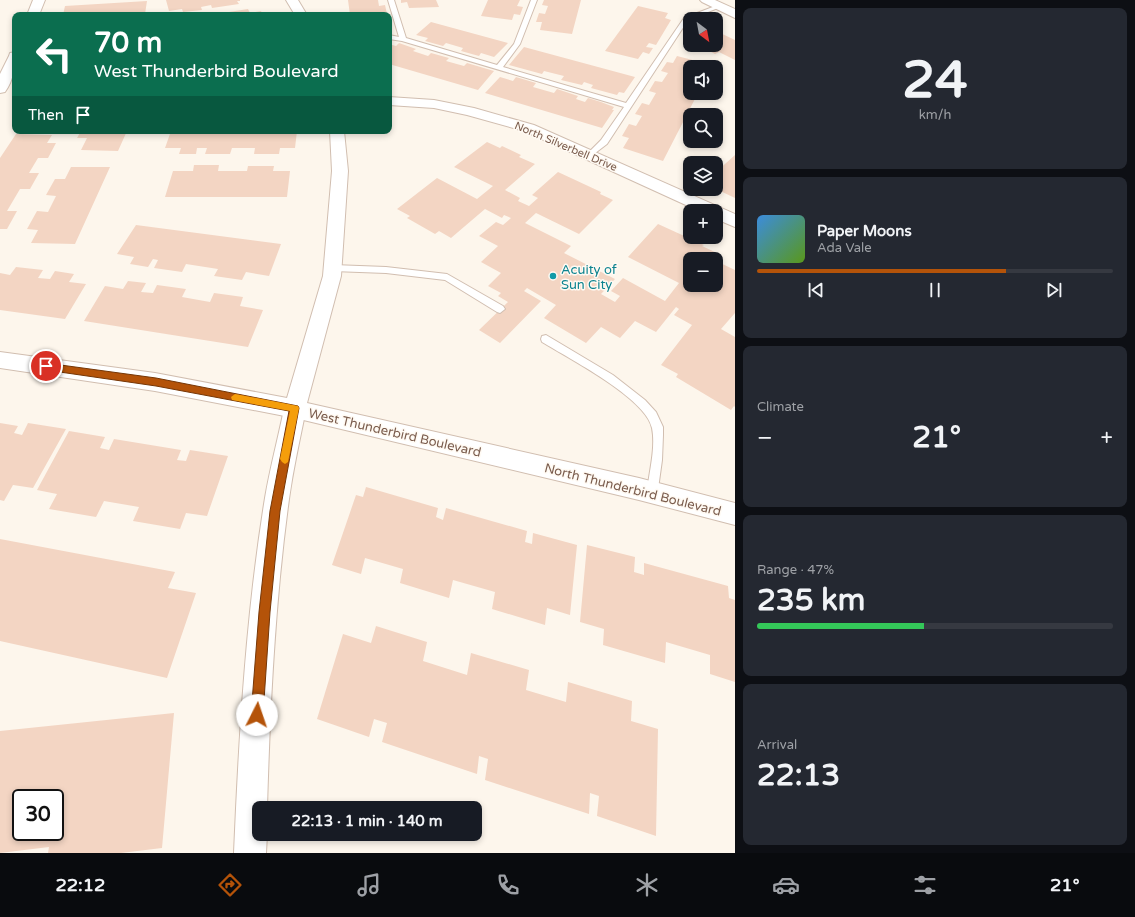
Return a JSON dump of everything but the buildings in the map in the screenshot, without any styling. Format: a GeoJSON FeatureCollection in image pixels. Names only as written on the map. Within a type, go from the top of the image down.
{"type":"FeatureCollection","features":[{"type":"Feature","properties":{"kind":"street"},"geometry":{"type":"LineString","coordinates":[[34,12],[39,0]]}},
{"type":"Feature","properties":{"kind":"street"},"geometry":{"type":"LineString","coordinates":[[292,0],[299,12]]}},
{"type":"Feature","properties":{"kind":"street"},"geometry":{"type":"LineString","coordinates":[[706,0],[735,14]]}},
{"type":"Feature","properties":{"kind":"street"},"geometry":{"type":"LineString","coordinates":[[0,89],[12,63]]}},
{"type":"Feature","properties":{"kind":"street","name":"North Silverbell Drive"},"geometry":{"type":"LineString","coordinates":[[392,101],[434,104],[469,111],[530,128],[698,204]]}},
{"type":"Feature","properties":{"kind":"street"},"geometry":{"type":"LineString","coordinates":[[250,853],[252,777],[264,612],[275,511],[294,408],[326,299],[333,268],[340,171],[337,134]]}},
{"type":"Feature","properties":{"kind":"street"},"geometry":{"type":"LineString","coordinates":[[723,215],[735,221]]}},
{"type":"Feature","properties":{"kind":"street","name":"West Thunderbird Boulevard"},"geometry":{"type":"LineString","coordinates":[[0,360],[156,382],[294,408],[530,464]]}},
{"type":"Feature","properties":{"kind":"street","name":"North Thunderbird Boulevard"},"geometry":{"type":"LineString","coordinates":[[530,464],[653,492],[735,514]]}},
{"type":"Feature","properties":{"kind":"lane"},"geometry":{"type":"LineString","coordinates":[[391,0],[403,39]]}},
{"type":"Feature","properties":{"kind":"lane"},"geometry":{"type":"LineString","coordinates":[[498,67],[517,44],[534,0]]}},
{"type":"Feature","properties":{"kind":"lane"},"geometry":{"type":"LineString","coordinates":[[590,155],[604,142],[686,19],[720,6]]}},
{"type":"Feature","properties":{"kind":"lane"},"geometry":{"type":"LineString","coordinates":[[392,38],[403,39],[628,106]]}},
{"type":"Feature","properties":{"kind":"lane"},"geometry":{"type":"LineString","coordinates":[[333,268],[386,270],[447,277],[500,309]]}},
{"type":"Feature","properties":{"kind":"lane"},"geometry":{"type":"LineString","coordinates":[[546,339],[631,394],[645,406],[652,415],[657,427],[653,492]]}},
{"type":"Feature","properties":{"kind":"slow traffic"},"geometry":{"type":"LineString","coordinates":[[235,397],[294,408],[285,459]]}},
{"type":"Feature","properties":{"kind":"place","name":"Acuity of Sun City"},"geometry":{"type":"Point","coordinates":[553,276]}},
{"type":"Feature","properties":{"kind":"route"},"geometry":{"type":"LineString","coordinates":[[46,366],[156,382],[294,408],[275,511],[264,612],[257,715]]}}]}
